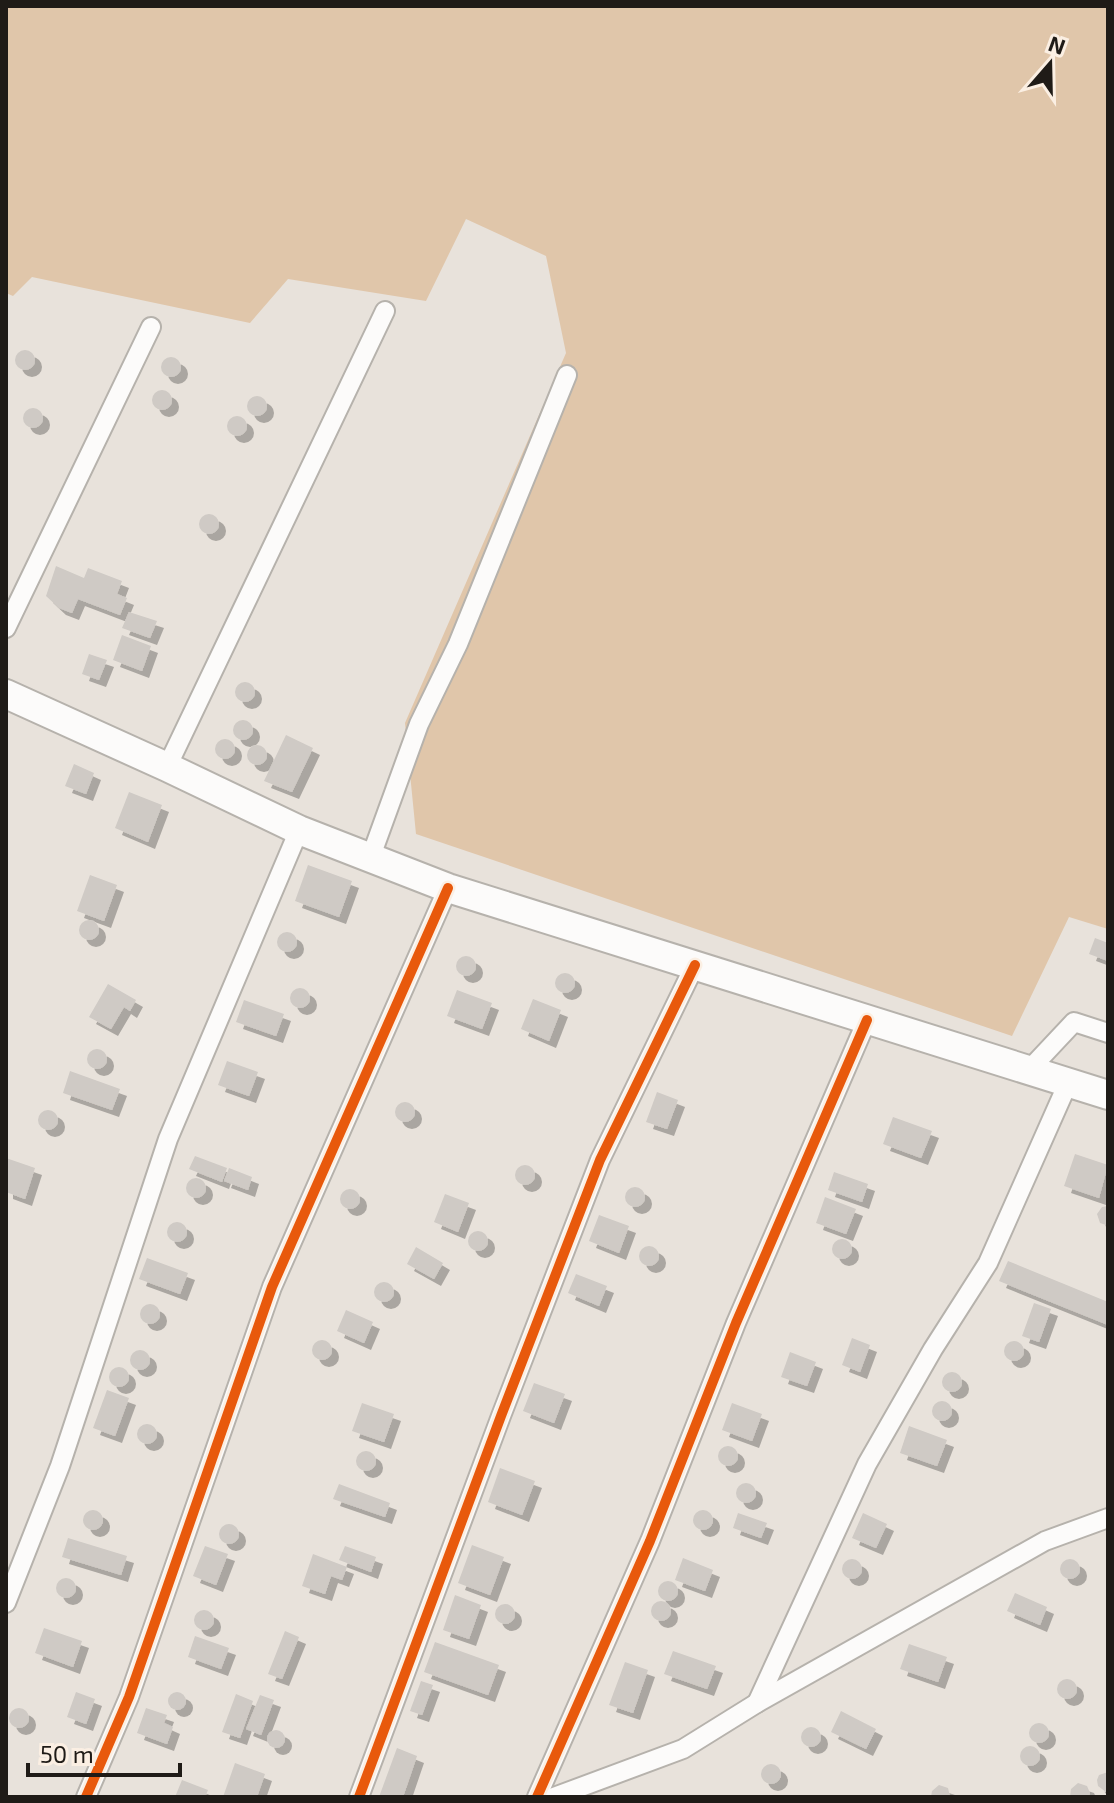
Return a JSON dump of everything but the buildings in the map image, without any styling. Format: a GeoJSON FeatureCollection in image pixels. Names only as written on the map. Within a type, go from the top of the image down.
{"type":"FeatureCollection","features":[{"type":"Feature","properties":{"kind":"main road"},"geometry":{"type":"LineString","coordinates":[[6,694],[299,830],[448,888],[1108,1095]]}},
{"type":"Feature","properties":{"kind":"street"},"geometry":{"type":"LineString","coordinates":[[167,767],[385,311]]}},
{"type":"Feature","properties":{"kind":"street"},"geometry":{"type":"LineString","coordinates":[[6,628],[151,327]]}},
{"type":"Feature","properties":{"kind":"street"},"geometry":{"type":"LineString","coordinates":[[370,859],[419,724],[458,644],[567,375]]}},
{"type":"Feature","properties":{"kind":"street"},"geometry":{"type":"LineString","coordinates":[[6,1603],[60,1466],[168,1139],[299,830]]}},
{"type":"Feature","properties":{"kind":"street"},"geometry":{"type":"LineString","coordinates":[[86,1797],[129,1697],[272,1287],[448,888]]}},
{"type":"Feature","properties":{"kind":"street"},"geometry":{"type":"LineString","coordinates":[[359,1797],[600,1160],[695,965]]}},
{"type":"Feature","properties":{"kind":"street"},"geometry":{"type":"LineString","coordinates":[[537,1797],[650,1541],[736,1323],[867,1020]]}},
{"type":"Feature","properties":{"kind":"street"},"geometry":{"type":"LineString","coordinates":[[1028,1071],[1074,1022],[1108,1033]]}},
{"type":"Feature","properties":{"kind":"street"},"geometry":{"type":"LineString","coordinates":[[757,1703],[867,1464],[933,1349],[988,1263],[1068,1083]]}},
{"type":"Feature","properties":{"kind":"street"},"geometry":{"type":"LineString","coordinates":[[554,1797],[683,1749],[757,1703],[1045,1541],[1108,1518]]}},
{"type":"Feature","properties":{"kind":"shaded area"},"geometry":{"type":"Polygon","coordinates":[[[6,6],[1108,6],[1108,929],[1069,917],[1012,1036],[416,834],[405,723],[566,353],[546,256],[466,219],[426,301],[288,279],[250,323],[32,277],[13,296],[6,293],[6,6]]]}},
{"type":"Feature","properties":{"kind":"cycle path"},"geometry":{"type":"LineString","coordinates":[[86,1797],[129,1697],[272,1287],[448,888]]}},
{"type":"Feature","properties":{"kind":"cycle path"},"geometry":{"type":"LineString","coordinates":[[359,1797],[600,1160],[695,965]]}},
{"type":"Feature","properties":{"kind":"cycle path"},"geometry":{"type":"LineString","coordinates":[[537,1797],[650,1541],[736,1323],[867,1020]]}}]}
